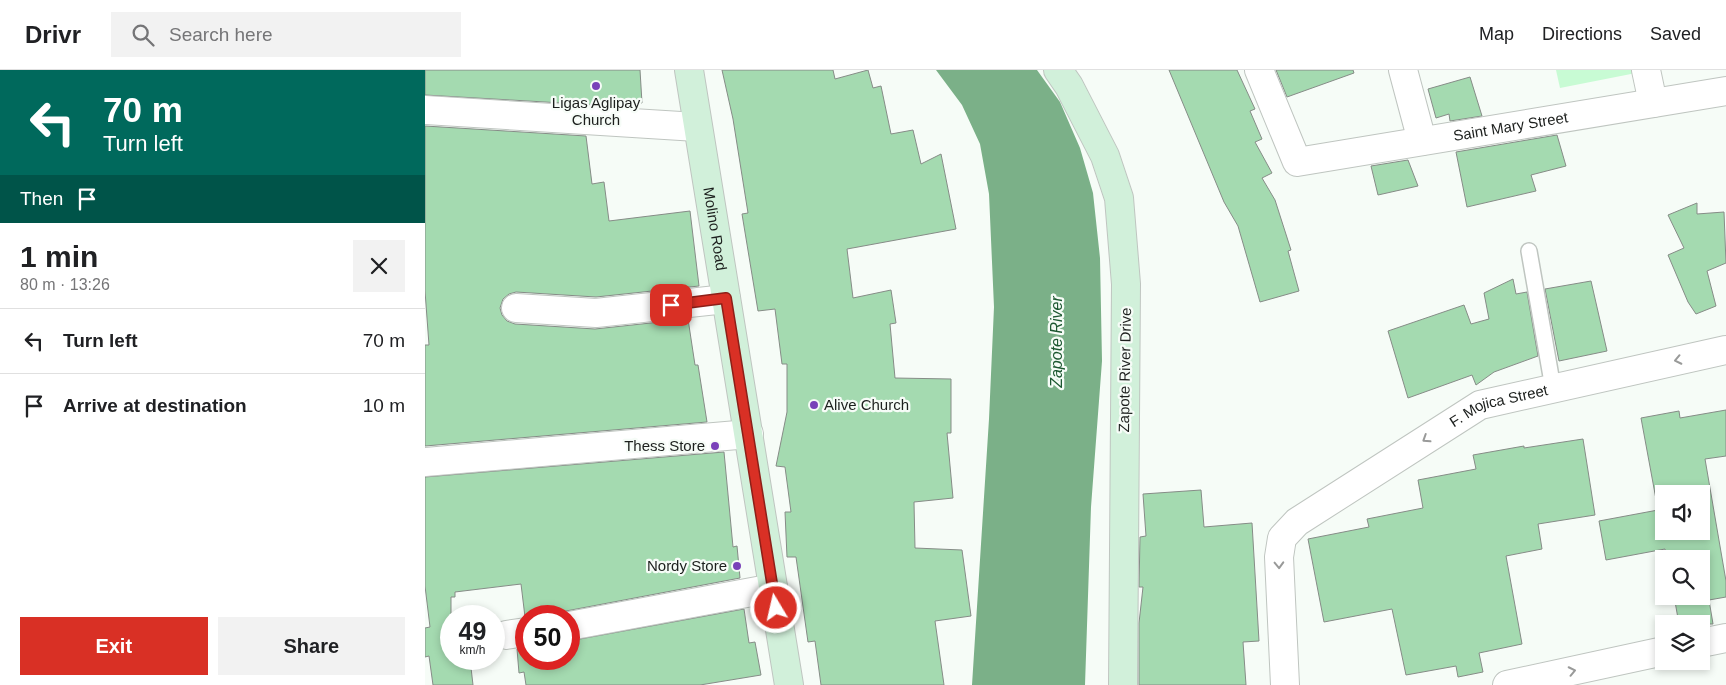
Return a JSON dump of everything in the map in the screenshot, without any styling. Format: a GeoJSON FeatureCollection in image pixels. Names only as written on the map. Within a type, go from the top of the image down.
{"type":"FeatureCollection","features":[{"type":"Feature","properties":{"kind":"main road","name":"Molino Road"},"geometry":{"type":"LineString","coordinates":[[689,70],[789,685]]}},
{"type":"Feature","properties":{"kind":"main road","name":"Zapote River Drive"},"geometry":{"type":"LineString","coordinates":[[1058,70],[1105,156],[1119,198],[1126,284],[1123,685]]}},
{"type":"Feature","properties":{"kind":"street","name":"Saint Mary Street"},"geometry":{"type":"LineString","coordinates":[[1259,70],[1297,162],[1726,91]]}},
{"type":"Feature","properties":{"kind":"street"},"geometry":{"type":"LineString","coordinates":[[1403,70],[1422,141]]}},
{"type":"Feature","properties":{"kind":"street"},"geometry":{"type":"LineString","coordinates":[[1646,70],[1653,103]]}},
{"type":"Feature","properties":{"kind":"street"},"geometry":{"type":"LineString","coordinates":[[425,110],[697,127]]}},
{"type":"Feature","properties":{"kind":"street"},"geometry":{"type":"LineString","coordinates":[[516,308],[596,313],[726,298]]}},
{"type":"Feature","properties":{"kind":"street","name":"F. Mojica Street"},"geometry":{"type":"LineString","coordinates":[[1285,685],[1279,557],[1282,538],[1297,522],[1481,405],[1726,350]]}},
{"type":"Feature","properties":{"kind":"street"},"geometry":{"type":"LineString","coordinates":[[425,462],[749,434]]}},
{"type":"Feature","properties":{"kind":"street"},"geometry":{"type":"LineString","coordinates":[[580,624],[773,588]]}},
{"type":"Feature","properties":{"kind":"street"},"geometry":{"type":"LineString","coordinates":[[1710,641],[1726,638]]}},
{"type":"Feature","properties":{"kind":"street"},"geometry":{"type":"LineString","coordinates":[[1507,685],[1655,653]]}},
{"type":"Feature","properties":{"kind":"lane"},"geometry":{"type":"LineString","coordinates":[[1529,252],[1553,388]]}},
{"type":"Feature","properties":{"kind":"shaded area"},"geometry":{"type":"Polygon","coordinates":[[[1556,70],[1635,70],[1636,73],[1560,88],[1556,70]]]}},
{"type":"Feature","properties":{"kind":"water","name":"Zapote River"},"geometry":{"type":"Polygon","coordinates":[[[936,70],[1037,70],[1060,102],[1080,148],[1093,193],[1100,258],[1102,361],[1091,507],[1085,685],[972,685],[989,419],[994,307],[989,194],[980,144],[962,105],[936,70]]]}},
{"type":"Feature","properties":{"kind":"building"},"geometry":{"type":"Polygon","coordinates":[[[425,70],[640,70],[642,103],[596,105],[425,95],[425,70]]]}},
{"type":"Feature","properties":{"kind":"building"},"geometry":{"type":"Polygon","coordinates":[[[722,70],[833,70],[835,79],[868,70],[873,88],[881,86],[891,134],[913,130],[921,164],[941,154],[956,229],[847,249],[853,298],[891,290],[896,323],[890,324],[895,378],[951,379],[951,433],[947,433],[953,498],[914,502],[915,548],[962,550],[971,616],[935,621],[944,685],[821,685],[815,641],[808,642],[796,557],[787,557],[785,512],[791,512],[785,467],[776,466],[787,412],[787,364],[782,364],[775,309],[758,311],[742,214],[748,213],[733,119],[722,70]]]}},
{"type":"Feature","properties":{"kind":"building"},"geometry":{"type":"Polygon","coordinates":[[[1169,70],[1237,70],[1255,109],[1250,111],[1262,139],[1255,142],[1272,173],[1262,178],[1275,200],[1291,250],[1288,251],[1299,291],[1260,302],[1238,226],[1224,202],[1169,70]]]}},
{"type":"Feature","properties":{"kind":"building"},"geometry":{"type":"Polygon","coordinates":[[[1276,70],[1353,70],[1354,73],[1287,97],[1276,70]]]}},
{"type":"Feature","properties":{"kind":"building"},"geometry":{"type":"Polygon","coordinates":[[[1470,77],[1482,116],[1450,121],[1449,114],[1436,118],[1428,89],[1470,77]]]}},
{"type":"Feature","properties":{"kind":"building"},"geometry":{"type":"Polygon","coordinates":[[[425,126],[586,136],[592,184],[604,182],[609,221],[690,211],[699,286],[596,297],[516,292],[509,294],[503,299],[500,308],[502,315],[507,321],[515,324],[595,329],[688,319],[707,422],[425,446],[425,345],[429,345],[425,291],[425,126]]]}},
{"type":"Feature","properties":{"kind":"building"},"geometry":{"type":"Polygon","coordinates":[[[1557,135],[1566,166],[1531,175],[1536,191],[1467,207],[1456,152],[1557,135]]]}},
{"type":"Feature","properties":{"kind":"building"},"geometry":{"type":"Polygon","coordinates":[[[1408,160],[1418,186],[1378,195],[1371,166],[1408,160]]]}},
{"type":"Feature","properties":{"kind":"building"},"geometry":{"type":"Polygon","coordinates":[[[1697,203],[1697,214],[1724,212],[1726,263],[1707,271],[1716,306],[1696,314],[1688,302],[1668,255],[1684,248],[1668,215],[1697,203]]]}},
{"type":"Feature","properties":{"kind":"building"},"geometry":{"type":"Polygon","coordinates":[[[1513,279],[1516,294],[1527,292],[1538,356],[1494,372],[1476,385],[1472,375],[1408,398],[1388,331],[1464,305],[1471,324],[1489,319],[1484,293],[1513,279]]]}},
{"type":"Feature","properties":{"kind":"building"},"geometry":{"type":"Polygon","coordinates":[[[1591,281],[1607,351],[1559,361],[1545,289],[1591,281]]]}},
{"type":"Feature","properties":{"kind":"building"},"geometry":{"type":"Polygon","coordinates":[[[1726,410],[1726,456],[1705,459],[1709,485],[1655,485],[1655,494],[1641,418],[1679,411],[1680,418],[1726,410]]]}},
{"type":"Feature","properties":{"kind":"building"},"geometry":{"type":"Polygon","coordinates":[[[1583,439],[1595,515],[1538,524],[1542,549],[1506,556],[1522,644],[1479,653],[1483,672],[1458,677],[1456,666],[1406,675],[1392,609],[1324,622],[1308,539],[1369,527],[1367,519],[1423,508],[1418,480],[1476,469],[1473,455],[1524,446],[1524,448],[1583,439]]]}},
{"type":"Feature","properties":{"kind":"building"},"geometry":{"type":"Polygon","coordinates":[[[724,452],[733,547],[737,546],[740,578],[580,608],[580,605],[524,605],[521,584],[455,592],[455,597],[451,597],[451,605],[440,605],[440,670],[471,670],[473,685],[433,685],[429,656],[425,657],[425,628],[430,627],[425,586],[425,477],[724,452]]]}},
{"type":"Feature","properties":{"kind":"building"},"geometry":{"type":"Polygon","coordinates":[[[1710,488],[1726,581],[1726,597],[1710,600],[1710,550],[1665,549],[1606,560],[1599,521],[1655,511],[1655,540],[1710,540],[1710,488]]]}},
{"type":"Feature","properties":{"kind":"building"},"geometry":{"type":"Polygon","coordinates":[[[1201,490],[1204,527],[1252,523],[1259,641],[1243,642],[1246,685],[1139,685],[1139,623],[1143,587],[1139,587],[1140,537],[1146,536],[1143,494],[1201,490]]]}},
{"type":"Feature","properties":{"kind":"building"},"geometry":{"type":"Polygon","coordinates":[[[1676,605],[1710,605],[1713,624],[1710,624],[1710,615],[1677,615],[1676,605]]]}},
{"type":"Feature","properties":{"kind":"building"},"geometry":{"type":"Polygon","coordinates":[[[744,609],[749,643],[755,642],[761,675],[700,685],[526,685],[524,672],[519,673],[519,670],[580,670],[580,639],[744,609]]]}},
{"type":"Feature","properties":{"kind":"place","name":"Ligas Aglipay Church"},"geometry":{"type":"Point","coordinates":[596,86]}},
{"type":"Feature","properties":{"kind":"place","name":"Alive Church"},"geometry":{"type":"Point","coordinates":[814,405]}},
{"type":"Feature","properties":{"kind":"place","name":"Thess Store"},"geometry":{"type":"Point","coordinates":[715,446]}},
{"type":"Feature","properties":{"kind":"place","name":"Nordy Store"},"geometry":{"type":"Point","coordinates":[737,566]}},
{"type":"Feature","properties":{"kind":"route"},"geometry":{"type":"LineString","coordinates":[[671,305],[726,298],[776,608]]}}]}
